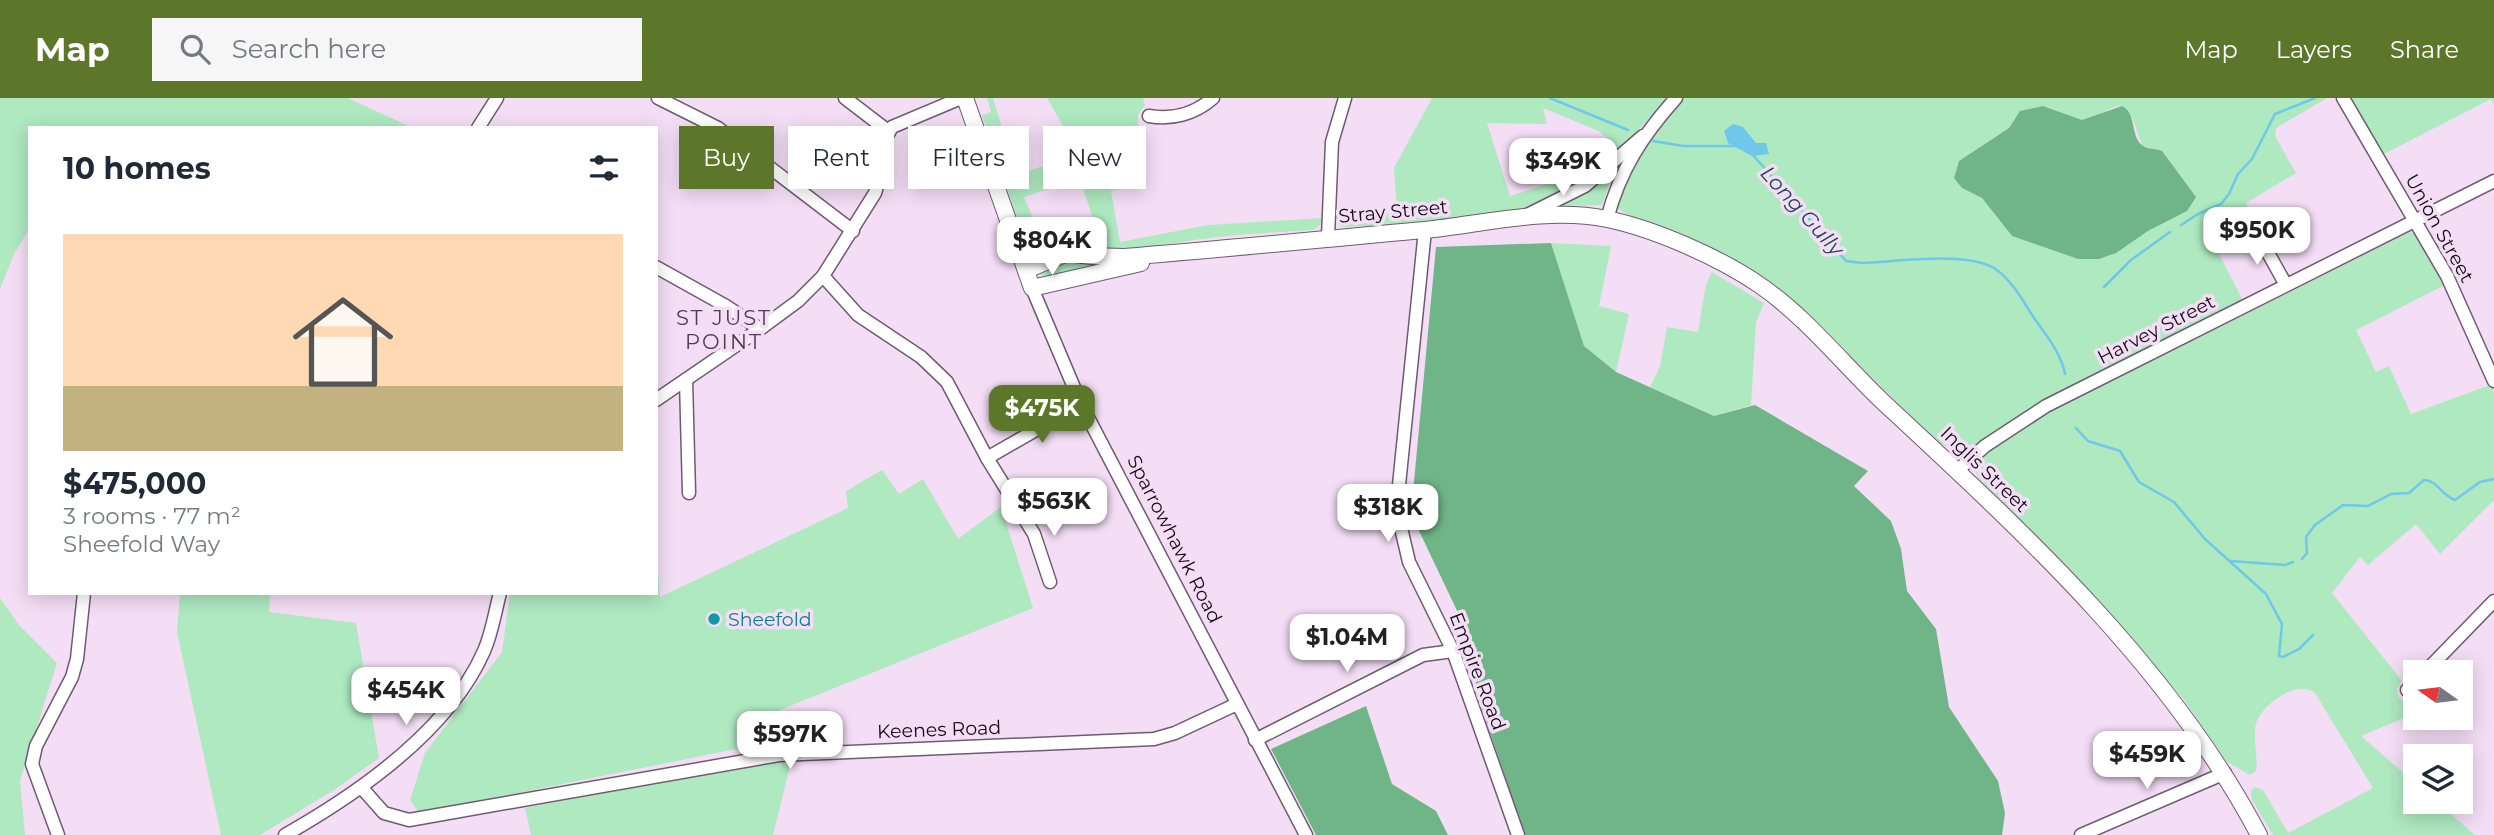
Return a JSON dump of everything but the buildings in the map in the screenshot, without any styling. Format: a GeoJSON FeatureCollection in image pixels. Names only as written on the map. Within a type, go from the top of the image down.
{"type":"FeatureCollection","features":[{"type":"Feature","properties":{"kind":"main road","name":"Sparrowhawk Road"},"geometry":{"type":"LineString","coordinates":[[963,98],[1032,288]]}},
{"type":"Feature","properties":{"kind":"main road","name":"Stray Street"},"geometry":{"type":"LineString","coordinates":[[1010,225],[1035,244],[1068,254],[1124,257],[1517,219],[1564,216],[1607,219]]}},
{"type":"Feature","properties":{"kind":"main road","name":"Inglis Street"},"geometry":{"type":"LineString","coordinates":[[1607,219],[1689,249],[1759,285],[1788,308],[1958,470],[2145,666],[2193,725],[2225,773],[2259,835]]}},
{"type":"Feature","properties":{"kind":"main road","name":"Stray Street"},"geometry":{"type":"LineString","coordinates":[[1032,288],[1182,252]]}},
{"type":"Feature","properties":{"kind":"main road"},"geometry":{"type":"LineString","coordinates":[[1026,270],[1068,254]]}},
{"type":"Feature","properties":{"kind":"street"},"geometry":{"type":"LineString","coordinates":[[479,126],[497,98]]}},
{"type":"Feature","properties":{"kind":"street"},"geometry":{"type":"LineString","coordinates":[[658,98],[718,128],[853,231]]}},
{"type":"Feature","properties":{"kind":"street"},"geometry":{"type":"LineString","coordinates":[[845,98],[881,126]]}},
{"type":"Feature","properties":{"kind":"street"},"geometry":{"type":"LineString","coordinates":[[894,127],[903,120],[963,98]]}},
{"type":"Feature","properties":{"kind":"street"},"geometry":{"type":"LineString","coordinates":[[1149,116],[1178,116],[1197,109],[1213,98]]}},
{"type":"Feature","properties":{"kind":"street"},"geometry":{"type":"LineString","coordinates":[[1328,237],[1332,142],[1345,98]]}},
{"type":"Feature","properties":{"kind":"street"},"geometry":{"type":"LineString","coordinates":[[1517,219],[1585,186],[1643,136],[1676,98]]}},
{"type":"Feature","properties":{"kind":"street","name":"Union Street"},"geometry":{"type":"LineString","coordinates":[[2343,98],[2454,291],[2494,381]]}},
{"type":"Feature","properties":{"kind":"street"},"geometry":{"type":"LineString","coordinates":[[1607,219],[1621,174],[1643,136]]}},
{"type":"Feature","properties":{"kind":"street","name":"Harvey Street"},"geometry":{"type":"LineString","coordinates":[[1958,470],[1985,446],[2046,406],[2494,181]]}},
{"type":"Feature","properties":{"kind":"street"},"geometry":{"type":"LineString","coordinates":[[658,399],[798,301],[823,276],[853,231],[875,189]]}},
{"type":"Feature","properties":{"kind":"street","name":"Empire Road"},"geometry":{"type":"LineString","coordinates":[[1425,230],[1399,485],[1401,528],[1409,562],[1453,651],[1518,835]]}},
{"type":"Feature","properties":{"kind":"street"},"geometry":{"type":"LineString","coordinates":[[2257,233],[2286,285]]}},
{"type":"Feature","properties":{"kind":"street"},"geometry":{"type":"LineString","coordinates":[[658,268],[726,306],[760,330]]}},
{"type":"Feature","properties":{"kind":"street"},"geometry":{"type":"LineString","coordinates":[[823,276],[858,315],[940,374],[953,391],[986,458],[1034,534],[1050,582]]}},
{"type":"Feature","properties":{"kind":"street","name":"Sparrowhawk Road"},"geometry":{"type":"LineString","coordinates":[[1032,288],[1081,404],[1306,835]]}},
{"type":"Feature","properties":{"kind":"street"},"geometry":{"type":"LineString","coordinates":[[686,380],[688,493]]}},
{"type":"Feature","properties":{"kind":"street"},"geometry":{"type":"LineString","coordinates":[[986,458],[1081,404]]}},
{"type":"Feature","properties":{"kind":"street"},"geometry":{"type":"LineString","coordinates":[[58,835],[32,764],[36,746],[72,677],[77,659],[84,595]]}},
{"type":"Feature","properties":{"kind":"street"},"geometry":{"type":"LineString","coordinates":[[285,835],[361,788],[404,753],[461,690],[486,646],[499,595]]}},
{"type":"Feature","properties":{"kind":"street"},"geometry":{"type":"LineString","coordinates":[[2437,660],[2494,601]]}},
{"type":"Feature","properties":{"kind":"street"},"geometry":{"type":"LineString","coordinates":[[1255,740],[1423,655],[1453,651]]}},
{"type":"Feature","properties":{"kind":"street","name":"Keenes Road"},"geometry":{"type":"LineString","coordinates":[[361,788],[384,813],[410,820],[779,755],[1154,739],[1175,733],[1237,704]]}},
{"type":"Feature","properties":{"kind":"street"},"geometry":{"type":"LineString","coordinates":[[2081,835],[2225,773]]}},
{"type":"Feature","properties":{"kind":"green space"},"geometry":{"type":"Polygon","coordinates":[[[0,98],[348,98],[409,126],[28,126],[28,231],[14,254],[0,289],[0,98]]]}},
{"type":"Feature","properties":{"kind":"green space"},"geometry":{"type":"Polygon","coordinates":[[[987,98],[993,98],[1001,126],[986,126],[982,115],[991,112],[987,98]]]}},
{"type":"Feature","properties":{"kind":"green space"},"geometry":{"type":"Polygon","coordinates":[[[1047,98],[1143,98],[1145,105],[1138,115],[1138,126],[1063,126],[1047,98]]]}},
{"type":"Feature","properties":{"kind":"green space"},"geometry":{"type":"Polygon","coordinates":[[[1432,98],[1666,100],[1599,172],[1529,209],[1398,225],[1342,227],[1335,217],[1397,213],[1394,168],[1432,98]],[[1543,108],[1547,124],[1487,123],[1510,196],[1592,170],[1614,145],[1599,131],[1543,108]]]}},
{"type":"Feature","properties":{"kind":"green space"},"geometry":{"type":"Polygon","coordinates":[[[1683,98],[2327,98],[2276,128],[2275,136],[2296,173],[2246,203],[2252,215],[2210,236],[2243,301],[2018,417],[1973,448],[1958,451],[1939,443],[1802,310],[1618,209],[1624,180],[1632,165],[1652,135],[1683,98]],[[2122,106],[2085,120],[2072,118],[2048,107],[2014,119],[2009,128],[1959,161],[1954,178],[1962,188],[1982,198],[2012,236],[2078,259],[2109,256],[2148,231],[2187,211],[2165,154],[2142,145],[2133,119],[2122,106]]]}},
{"type":"Feature","properties":{"kind":"green space"},"geometry":{"type":"Polygon","coordinates":[[[2349,98],[2494,98],[2494,104],[2491,99],[2382,155],[2349,98]]]}},
{"type":"Feature","properties":{"kind":"green space"},"geometry":{"type":"Polygon","coordinates":[[[2043,106],[2082,120],[2122,106],[2130,115],[2140,143],[2162,151],[2196,197],[2187,211],[2148,231],[2116,253],[2099,259],[2078,259],[2012,236],[1982,198],[1962,188],[1954,178],[1959,161],[2009,128],[2020,111],[2043,106]]]}},
{"type":"Feature","properties":{"kind":"green space"},"geometry":{"type":"Polygon","coordinates":[[[1043,166],[1043,189],[1049,189],[1024,197],[1035,223],[1050,231],[1100,240],[1083,189],[1121,189],[1111,191],[1120,242],[1208,225],[1322,218],[1320,225],[1313,230],[1217,237],[1111,250],[1056,245],[1034,235],[1018,220],[1007,189],[1029,189],[1029,171],[1043,166]]]}},
{"type":"Feature","properties":{"kind":"green space"},"geometry":{"type":"Polygon","coordinates":[[[1615,168],[1602,205],[1559,205],[1615,168]]]}},
{"type":"Feature","properties":{"kind":"green space"},"geometry":{"type":"Polygon","coordinates":[[[2410,232],[2417,235],[2445,285],[2356,330],[2376,372],[2389,366],[2411,414],[2490,385],[2494,393],[2494,500],[2440,554],[2416,524],[2368,565],[2360,557],[2332,593],[2402,681],[2397,689],[2399,698],[2403,700],[2403,718],[2361,736],[2403,773],[2403,814],[2451,814],[2475,835],[2273,835],[2252,800],[2251,791],[2255,787],[2263,790],[2288,833],[2373,788],[2315,693],[2308,689],[2283,695],[2261,714],[2255,727],[2256,771],[2250,775],[2227,762],[2184,700],[2144,653],[1979,479],[1974,466],[1981,456],[2043,415],[2410,232]]]}},
{"type":"Feature","properties":{"kind":"green space"},"geometry":{"type":"Polygon","coordinates":[[[1551,243],[1611,246],[1599,306],[1629,314],[1616,372],[1584,346],[1551,243]]]}},
{"type":"Feature","properties":{"kind":"green space"},"geometry":{"type":"Polygon","coordinates":[[[1551,243],[1584,346],[1616,372],[1714,416],[1755,405],[1868,471],[1854,486],[1891,521],[1901,549],[1907,591],[1936,629],[1949,707],[1998,781],[2005,813],[2002,835],[1525,835],[1482,709],[1461,619],[1411,514],[1436,247],[1551,243]]]}},
{"type":"Feature","properties":{"kind":"green space"},"geometry":{"type":"Polygon","coordinates":[[[1062,259],[1110,263],[1057,276],[1036,275],[1062,259]]]}},
{"type":"Feature","properties":{"kind":"green space"},"geometry":{"type":"Polygon","coordinates":[[[1712,272],[1764,303],[1756,322],[1751,405],[1714,416],[1650,387],[1660,367],[1667,327],[1698,332],[1706,284],[1712,272]]]}},
{"type":"Feature","properties":{"kind":"green space"},"geometry":{"type":"Polygon","coordinates":[[[882,470],[899,494],[923,479],[958,539],[1001,507],[1033,608],[775,712],[776,741],[419,813],[410,800],[425,753],[502,652],[510,595],[658,595],[658,573],[660,597],[848,508],[846,491],[882,470]]]}},
{"type":"Feature","properties":{"kind":"green space"},"geometry":{"type":"Polygon","coordinates":[[[180,595],[270,595],[269,612],[356,623],[379,758],[334,790],[260,835],[221,835],[177,632],[180,595]]]}},
{"type":"Feature","properties":{"kind":"green space"},"geometry":{"type":"Polygon","coordinates":[[[0,598],[19,625],[57,663],[20,781],[25,835],[0,835],[0,598]]]}},
{"type":"Feature","properties":{"kind":"green space"},"geometry":{"type":"Polygon","coordinates":[[[1366,706],[1392,784],[1436,811],[1448,835],[1316,835],[1271,749],[1366,706]]]}},
{"type":"Feature","properties":{"kind":"green space"},"geometry":{"type":"Polygon","coordinates":[[[791,762],[773,835],[531,835],[525,808],[744,766],[791,762]]]}},
{"type":"Feature","properties":{"kind":"water"},"geometry":{"type":"Polygon","coordinates":[[[1733,124],[1743,127],[1756,143],[1766,143],[1769,154],[1752,156],[1728,143],[1724,131],[1733,124]]]}},
{"type":"Feature","properties":{"kind":"waterway","name":"Long Gully"},"geometry":{"type":"LineString","coordinates":[[1550,98],[1628,130]]}},
{"type":"Feature","properties":{"kind":"waterway"},"geometry":{"type":"LineString","coordinates":[[2181,225],[2221,204],[2238,174],[2252,159],[2275,114],[2315,98]]}},
{"type":"Feature","properties":{"kind":"waterway","name":"Long Gully"},"geometry":{"type":"LineString","coordinates":[[1653,141],[1683,146],[1735,146]]}},
{"type":"Feature","properties":{"kind":"waterway","name":"Long Gully"},"geometry":{"type":"LineString","coordinates":[[1753,155],[1846,261],[1862,263],[1949,259],[1967,260],[1994,268],[2012,285],[2048,338],[2065,374]]}},
{"type":"Feature","properties":{"kind":"waterway"},"geometry":{"type":"LineString","coordinates":[[2104,287],[2131,260],[2170,232]]}},
{"type":"Feature","properties":{"kind":"waterway","name":"Long Gully"},"geometry":{"type":"LineString","coordinates":[[2076,428],[2088,441],[2120,451],[2139,482],[2174,502],[2205,539],[2266,594],[2282,624],[2279,656],[2283,657],[2299,649],[2313,635]]}},
{"type":"Feature","properties":{"kind":"waterway"},"geometry":{"type":"LineString","coordinates":[[2302,559],[2307,553],[2306,537],[2315,525],[2343,505],[2368,506],[2391,494],[2409,493],[2424,480],[2455,500],[2480,482],[2494,479]]}},
{"type":"Feature","properties":{"kind":"waterway"},"geometry":{"type":"LineString","coordinates":[[2231,561],[2285,565],[2293,562]]}},
{"type":"Feature","properties":{"kind":"place","name":"Sheefold"},"geometry":{"type":"Point","coordinates":[714,619]}},
{"type":"Feature","properties":{"kind":"district","name":"ST JUST POINT"},"geometry":{"type":"Point","coordinates":[724,330]}}]}
